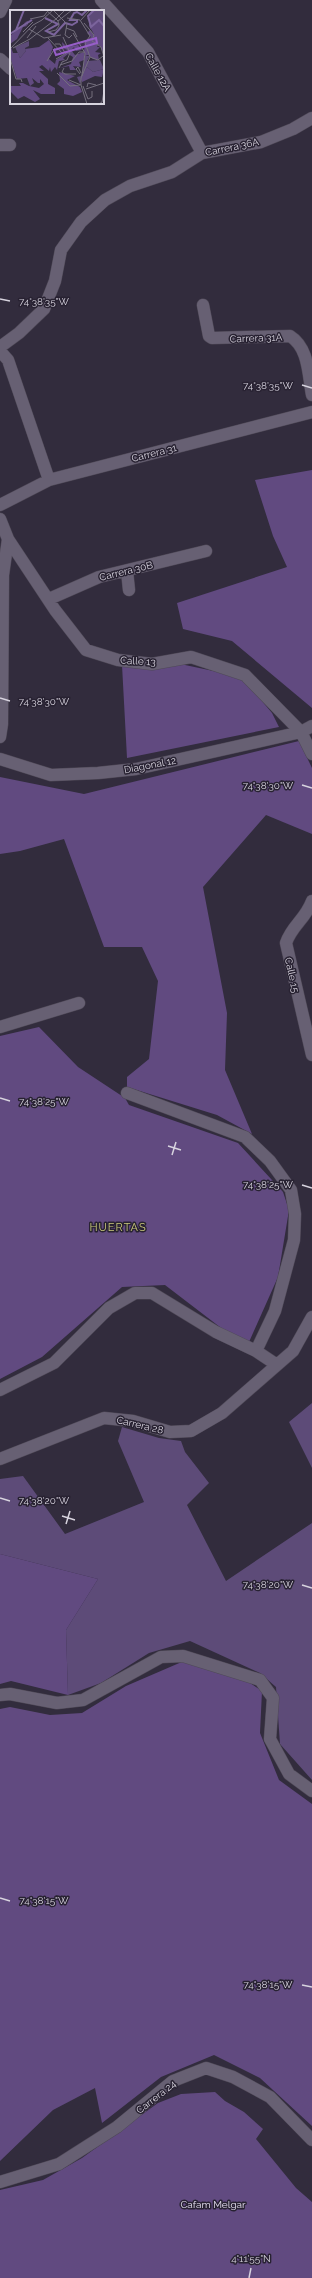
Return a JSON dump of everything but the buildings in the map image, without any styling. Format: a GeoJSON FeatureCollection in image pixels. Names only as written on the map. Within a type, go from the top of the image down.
{"type":"FeatureCollection","features":[{"type":"Feature","properties":{"kind":"street"},"geometry":{"type":"LineString","coordinates":[[0,12],[6,0]]}},
{"type":"Feature","properties":{"kind":"street","name":"Calle 12A"},"geometry":{"type":"LineString","coordinates":[[101,0],[148,52],[202,153]]}},
{"type":"Feature","properties":{"kind":"street"},"geometry":{"type":"LineString","coordinates":[[0,59],[10,68]]}},
{"type":"Feature","properties":{"kind":"street","name":"Carrera 36A"},"geometry":{"type":"LineString","coordinates":[[0,347],[19,333],[44,309],[55,281],[61,250],[81,222],[105,200],[130,186],[172,172],[202,153],[261,142],[293,129],[312,118]]}},
{"type":"Feature","properties":{"kind":"street","name":"Carrera 31A"},"geometry":{"type":"LineString","coordinates":[[203,305],[209,336],[212,338],[290,336],[299,342],[304,353],[312,395]]}},
{"type":"Feature","properties":{"kind":"street"},"geometry":{"type":"LineString","coordinates":[[0,351],[8,360],[49,480]]}},
{"type":"Feature","properties":{"kind":"street","name":"Carrera 31"},"geometry":{"type":"LineString","coordinates":[[0,504],[49,480],[312,412]]}},
{"type":"Feature","properties":{"kind":"street","name":"Calle 13"},"geometry":{"type":"LineString","coordinates":[[0,519],[8,539],[70,632],[86,650],[118,660],[152,664],[191,657],[245,675],[301,732]]}},
{"type":"Feature","properties":{"kind":"street"},"geometry":{"type":"LineString","coordinates":[[0,737],[2,724],[3,575],[8,539]]}},
{"type":"Feature","properties":{"kind":"street","name":"Carrera 30B"},"geometry":{"type":"LineString","coordinates":[[48,599],[99,577],[206,551]]}},
{"type":"Feature","properties":{"kind":"street"},"geometry":{"type":"LineString","coordinates":[[127,571],[129,590]]}},
{"type":"Feature","properties":{"kind":"street","name":"Diagonal 12"},"geometry":{"type":"LineString","coordinates":[[0,758],[52,775],[98,773],[136,769],[301,732],[312,726]]}},
{"type":"Feature","properties":{"kind":"street"},"geometry":{"type":"LineString","coordinates":[[301,732],[312,754]]}},
{"type":"Feature","properties":{"kind":"street","name":"Calle 15"},"geometry":{"type":"LineString","coordinates":[[312,901],[307,915],[289,932],[286,943],[312,1055]]}},
{"type":"Feature","properties":{"kind":"street"},"geometry":{"type":"LineString","coordinates":[[0,1027],[79,1003]]}},
{"type":"Feature","properties":{"kind":"street"},"geometry":{"type":"LineString","coordinates":[[127,1093],[245,1137],[270,1161],[291,1190],[295,1214],[294,1240],[275,1311],[256,1351]]}},
{"type":"Feature","properties":{"kind":"street"},"geometry":{"type":"LineString","coordinates":[[0,1390],[54,1363],[109,1308],[135,1293],[152,1293],[216,1332],[256,1351],[277,1365]]}},
{"type":"Feature","properties":{"kind":"street","name":"Carrera 28"},"geometry":{"type":"LineString","coordinates":[[0,1459],[104,1418],[133,1421],[170,1432],[191,1431],[222,1413],[293,1351],[312,1317]]}},
{"type":"Feature","properties":{"kind":"street"},"geometry":{"type":"LineString","coordinates":[[0,1695],[10,1694],[57,1703],[83,1700],[161,1657],[183,1656],[260,1680],[273,1698],[270,1739],[289,1774],[312,1791]]}},
{"type":"Feature","properties":{"kind":"street","name":"Carrera 24"},"geometry":{"type":"LineString","coordinates":[[0,2182],[38,2172],[59,2164],[117,2127],[173,2081],[206,2068],[233,2077],[270,2097],[312,2140]]}},
{"type":"Feature","properties":{"kind":"shaded area"},"geometry":{"type":"Polygon","coordinates":[[[312,1403],[312,1468],[289,1422],[312,1403]]]}},
{"type":"Feature","properties":{"kind":"shaded area"},"geometry":{"type":"Polygon","coordinates":[[[122,1427],[159,1438],[181,1441],[185,1452],[209,1483],[187,1505],[226,1581],[312,1523],[312,1780],[280,1744],[276,1687],[260,1673],[190,1641],[149,1653],[101,1683],[68,1695],[66,1630],[98,1579],[0,1554],[0,1479],[23,1476],[65,1534],[144,1502],[118,1441],[122,1427]]]}},
{"type":"Feature","properties":{"kind":"green space"},"geometry":{"type":"Polygon","coordinates":[[[312,470],[312,708],[232,641],[183,629],[177,603],[287,567],[273,536],[255,480],[312,470]]]}},
{"type":"Feature","properties":{"kind":"green space"},"geometry":{"type":"Polygon","coordinates":[[[122,665],[185,665],[242,677],[272,713],[279,727],[127,758],[122,665]]]}},
{"type":"Feature","properties":{"kind":"green space"},"geometry":{"type":"Polygon","coordinates":[[[299,741],[312,768],[312,834],[266,815],[203,887],[227,1013],[225,1070],[252,1134],[217,1115],[127,1087],[127,1077],[149,1059],[158,981],[142,947],[104,947],[64,839],[20,851],[0,854],[0,777],[84,794],[299,741]]]}},
{"type":"Feature","properties":{"kind":"green space"},"geometry":{"type":"Polygon","coordinates":[[[39,1027],[78,1067],[125,1098],[129,1105],[238,1143],[283,1192],[289,1210],[278,1277],[249,1342],[229,1334],[165,1285],[122,1287],[42,1357],[0,1379],[0,1036],[39,1027]]]}},
{"type":"Feature","properties":{"kind":"green space"},"geometry":{"type":"Polygon","coordinates":[[[0,1554],[98,1579],[66,1630],[68,1695],[11,1681],[0,1684],[0,1554]]]}},
{"type":"Feature","properties":{"kind":"green space"},"geometry":{"type":"Polygon","coordinates":[[[184,1661],[238,1675],[262,1691],[260,1733],[279,1780],[312,1804],[312,2126],[260,2078],[214,2055],[161,2077],[102,2123],[95,2088],[53,2110],[0,2161],[0,1709],[10,1707],[50,1715],[82,1713],[126,1686],[184,1661]]]}},
{"type":"Feature","properties":{"kind":"green space","name":"Cafam Melgar"},"geometry":{"type":"Polygon","coordinates":[[[215,2092],[225,2101],[244,2112],[263,2129],[256,2139],[296,2188],[312,2202],[312,2278],[0,2278],[0,2190],[43,2180],[82,2158],[158,2103],[181,2094],[215,2092]]]}},
{"type":"Feature","properties":{"kind":"district","name":"HUERTAS"},"geometry":{"type":"Point","coordinates":[118,1227]}}]}
